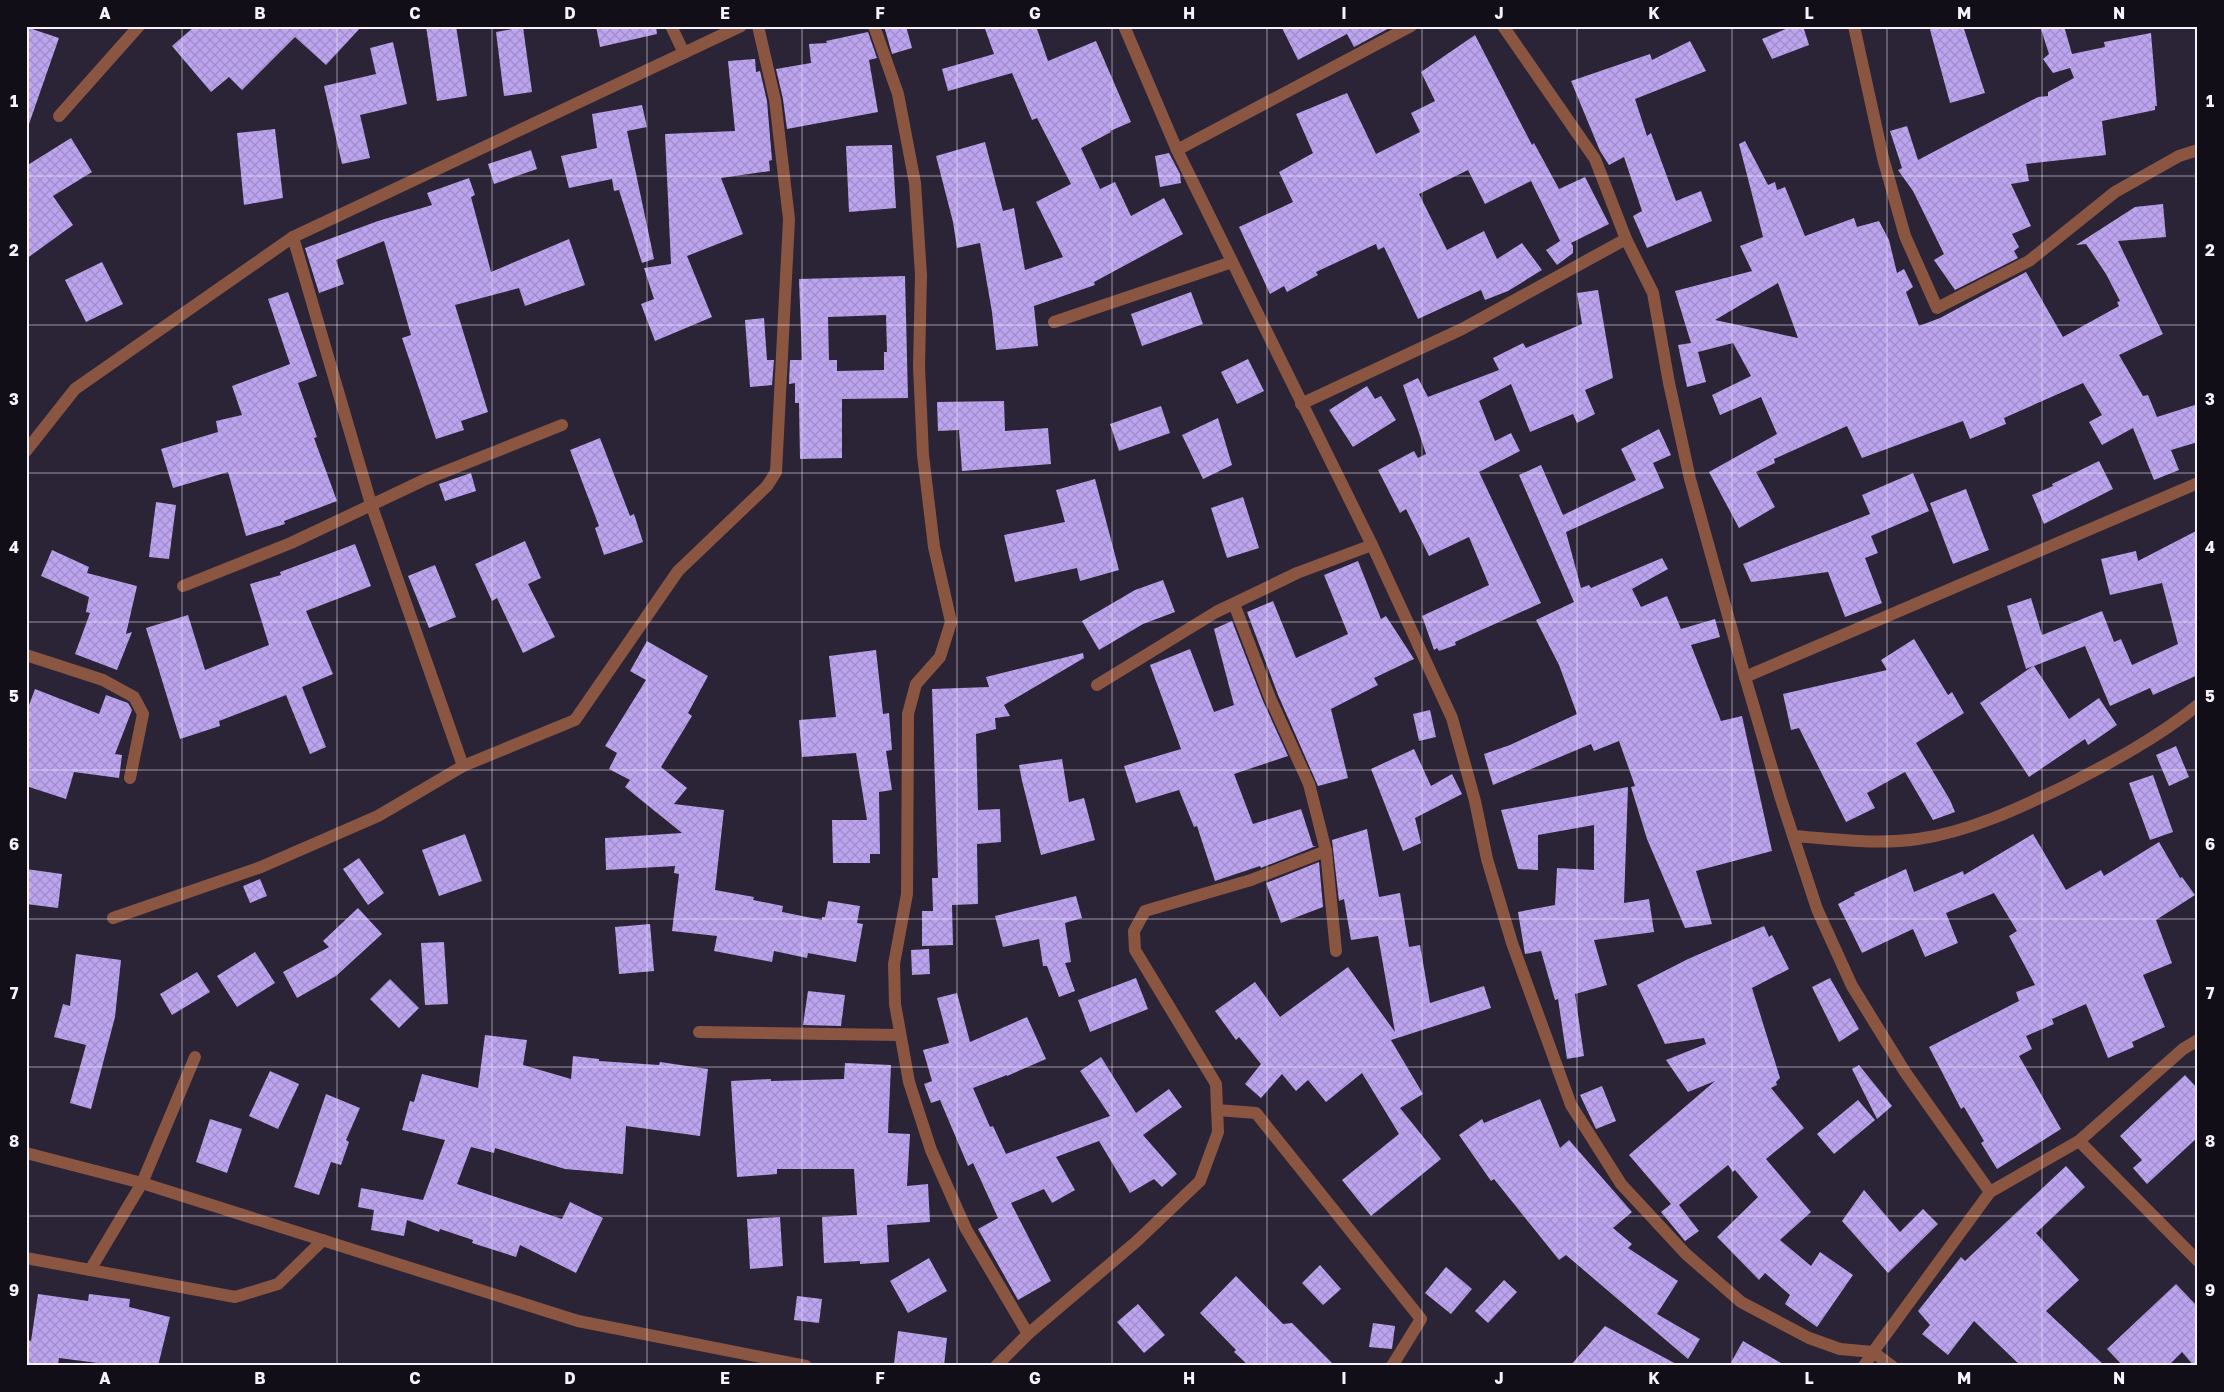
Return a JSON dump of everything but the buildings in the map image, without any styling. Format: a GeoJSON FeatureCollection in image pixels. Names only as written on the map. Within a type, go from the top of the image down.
{"type":"FeatureCollection","features":[{"type":"Feature","properties":{"kind":"street"},"geometry":{"type":"LineString","coordinates":[[59,116],[139,26]]}},
{"type":"Feature","properties":{"kind":"street"},"geometry":{"type":"LineString","coordinates":[[671,26],[684,53]]}},
{"type":"Feature","properties":{"kind":"street"},"geometry":{"type":"LineString","coordinates":[[26,451],[76,389],[293,237],[741,26]]}},
{"type":"Feature","properties":{"kind":"street"},"geometry":{"type":"LineString","coordinates":[[113,918],[261,867],[369,820],[463,766],[575,720],[678,571],[767,486],[776,472],[789,218],[775,100],[758,26]]}},
{"type":"Feature","properties":{"kind":"street"},"geometry":{"type":"LineString","coordinates":[[874,26],[898,94],[915,183],[922,275],[919,366],[923,455],[934,547],[951,622],[940,658],[916,684],[908,714],[907,894],[894,964],[895,1004],[909,1082],[931,1150],[966,1229],[1028,1334]]}},
{"type":"Feature","properties":{"kind":"street"},"geometry":{"type":"LineString","coordinates":[[1124,26],[1177,150],[1372,545],[1452,718],[1475,801],[1487,859],[1509,934],[1571,1105],[1622,1184],[1686,1254],[1741,1302],[1809,1338],[1840,1349],[1873,1352],[1892,1366]]}},
{"type":"Feature","properties":{"kind":"street"},"geometry":{"type":"LineString","coordinates":[[1177,150],[1411,26]]}},
{"type":"Feature","properties":{"kind":"street"},"geometry":{"type":"LineString","coordinates":[[1503,26],[1595,160],[1626,239],[1653,292],[1669,383],[1690,479],[1744,677],[1817,909],[1852,986],[1905,1072],[1990,1192]]}},
{"type":"Feature","properties":{"kind":"street"},"geometry":{"type":"LineString","coordinates":[[1854,26],[1883,158],[1906,236],[1937,308],[2030,260],[2115,192],[2179,156],[2198,150]]}},
{"type":"Feature","properties":{"kind":"street"},"geometry":{"type":"LineString","coordinates":[[293,237],[371,504],[463,766]]}},
{"type":"Feature","properties":{"kind":"street"},"geometry":{"type":"LineString","coordinates":[[1301,404],[1462,328],[1626,239]]}},
{"type":"Feature","properties":{"kind":"street"},"geometry":{"type":"LineString","coordinates":[[1054,322],[1232,262]]}},
{"type":"Feature","properties":{"kind":"street"},"geometry":{"type":"LineString","coordinates":[[183,586],[291,543],[424,480],[562,425]]}},
{"type":"Feature","properties":{"kind":"street"},"geometry":{"type":"LineString","coordinates":[[1744,677],[2198,483]]}},
{"type":"Feature","properties":{"kind":"street"},"geometry":{"type":"LineString","coordinates":[[1097,685],[1216,612],[1297,573],[1372,545]]}},
{"type":"Feature","properties":{"kind":"street"},"geometry":{"type":"LineString","coordinates":[[1234,604],[1270,698],[1309,784],[1326,851],[1336,951]]}},
{"type":"Feature","properties":{"kind":"street"},"geometry":{"type":"LineString","coordinates":[[26,655],[103,680],[134,697],[143,714],[130,778]]}},
{"type":"Feature","properties":{"kind":"street"},"geometry":{"type":"LineString","coordinates":[[1793,836],[1873,842],[1919,839],[1956,830],[2021,807],[2123,756],[2176,723],[2198,705]]}},
{"type":"Feature","properties":{"kind":"street"},"geometry":{"type":"LineString","coordinates":[[996,1366],[1028,1334],[1137,1241],[1200,1181],[1218,1132],[1216,1084],[1135,950],[1134,931],[1145,911],[1251,880],[1326,851]]}},
{"type":"Feature","properties":{"kind":"street"},"geometry":{"type":"LineString","coordinates":[[699,1032],[900,1035]]}},
{"type":"Feature","properties":{"kind":"street"},"geometry":{"type":"LineString","coordinates":[[1864,1366],[1990,1192],[2079,1141],[2183,1049],[2198,1040]]}},
{"type":"Feature","properties":{"kind":"street"},"geometry":{"type":"LineString","coordinates":[[90,1270],[142,1183],[195,1057]]}},
{"type":"Feature","properties":{"kind":"street"},"geometry":{"type":"LineString","coordinates":[[1217,1110],[1256,1114],[1421,1319],[1392,1366]]}},
{"type":"Feature","properties":{"kind":"street"},"geometry":{"type":"LineString","coordinates":[[2079,1141],[2198,1261]]}},
{"type":"Feature","properties":{"kind":"street"},"geometry":{"type":"LineString","coordinates":[[26,1153],[142,1183],[578,1321],[806,1366]]}},
{"type":"Feature","properties":{"kind":"street"},"geometry":{"type":"LineString","coordinates":[[26,1258],[235,1297],[278,1284],[322,1240]]}}]}
